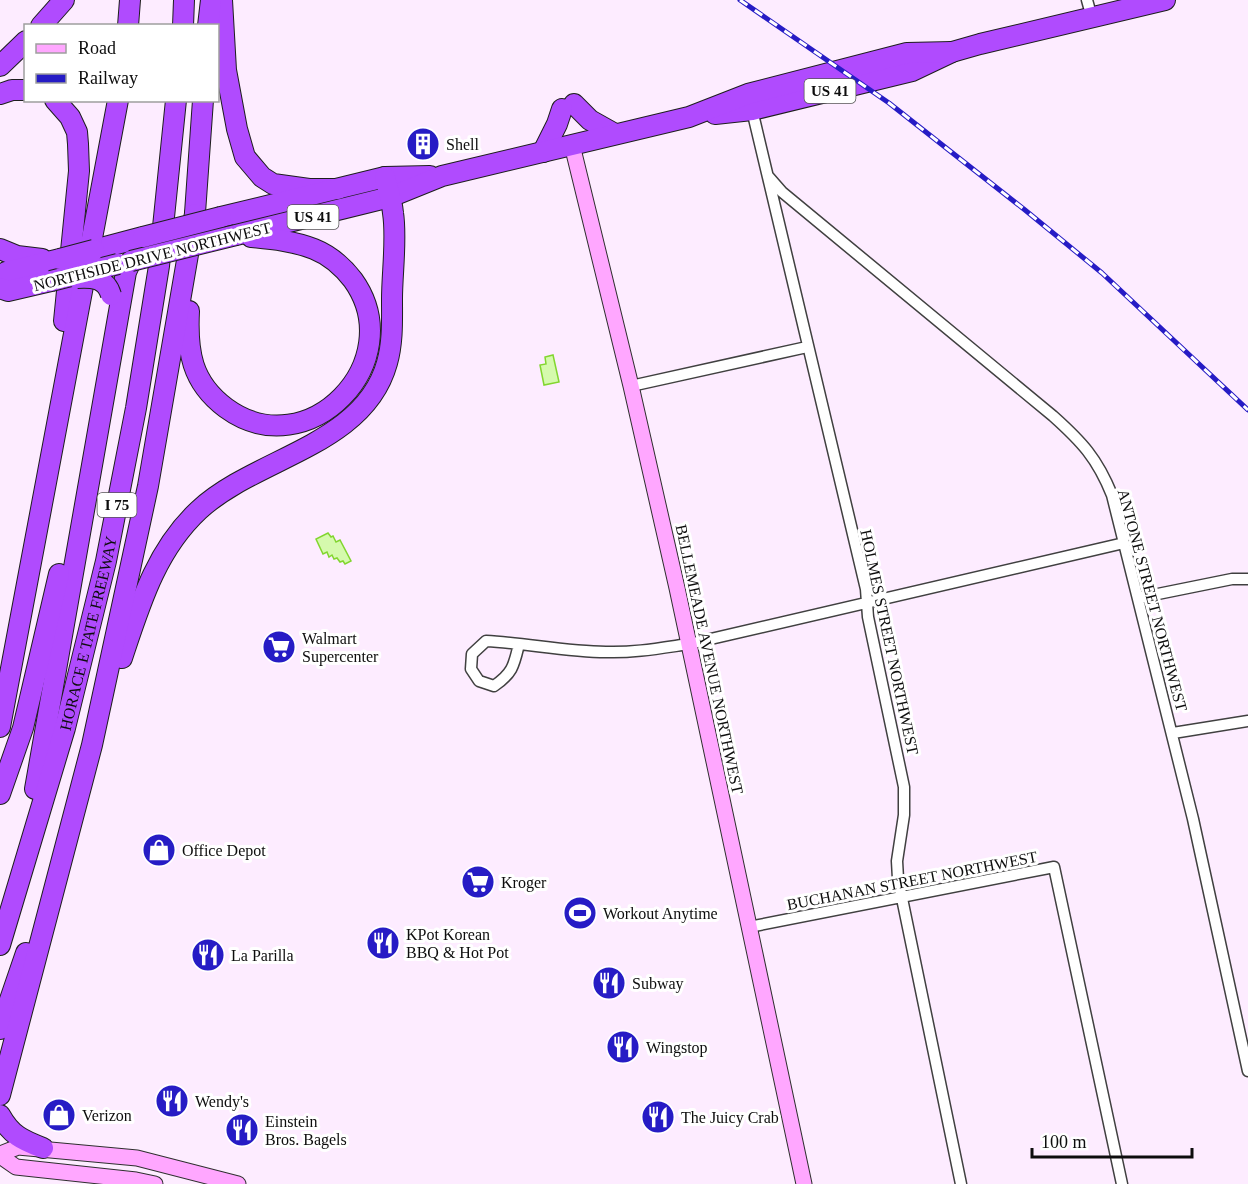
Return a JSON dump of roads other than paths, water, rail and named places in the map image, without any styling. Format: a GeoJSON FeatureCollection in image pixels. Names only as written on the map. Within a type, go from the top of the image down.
{"type":"FeatureCollection","features":[{"type":"Feature","properties":{"kind":"highway"},"geometry":{"type":"LineString","coordinates":[[43,24],[64,0]]}},
{"type":"Feature","properties":{"kind":"highway"},"geometry":{"type":"LineString","coordinates":[[128,24],[130,0]]}},
{"type":"Feature","properties":{"kind":"highway"},"geometry":{"type":"LineString","coordinates":[[183,24],[184,0]]}},
{"type":"Feature","properties":{"kind":"highway"},"geometry":{"type":"LineString","coordinates":[[208,24],[211,0]]}},
{"type":"Feature","properties":{"kind":"highway"},"geometry":{"type":"LineString","coordinates":[[222,0],[226,70],[237,129],[245,157],[262,177],[273,183],[309,189],[338,189]]}},
{"type":"Feature","properties":{"kind":"highway","name":"NORTHSIDE DRIVE NORTHWEST"},"geometry":{"type":"LineString","coordinates":[[0,288],[8,291],[125,267],[236,235],[390,197],[442,176],[689,117],[752,110],[912,71],[952,52],[1089,9],[1165,0]]}},
{"type":"Feature","properties":{"kind":"highway"},"geometry":{"type":"LineString","coordinates":[[0,66],[24,43]]}},
{"type":"Feature","properties":{"kind":"highway","name":"NORTHSIDE DRIVE NORTHWEST"},"geometry":{"type":"LineString","coordinates":[[689,117],[748,94],[907,53],[952,52]]}},
{"type":"Feature","properties":{"kind":"highway"},"geometry":{"type":"LineString","coordinates":[[0,94],[12,90],[24,90]]}},
{"type":"Feature","properties":{"kind":"highway"},"geometry":{"type":"LineString","coordinates":[[45,490],[71,267],[79,171],[77,132],[70,117],[57,102]]}},
{"type":"Feature","properties":{"kind":"highway"},"geometry":{"type":"LineString","coordinates":[[0,727],[117,102]]}},
{"type":"Feature","properties":{"kind":"highway","name":"HORACE E TATE FREEWAY"},"geometry":{"type":"LineString","coordinates":[[0,945],[66,728],[106,561],[136,408],[159,266],[176,102]]}},
{"type":"Feature","properties":{"kind":"highway"},"geometry":{"type":"LineString","coordinates":[[202,102],[188,340],[194,368],[201,381],[219,403],[243,418],[256,422],[287,425],[322,413],[338,402],[353,386],[363,367],[369,346],[370,327],[366,305],[358,288],[340,266],[315,249],[291,242],[236,235]]}},
{"type":"Feature","properties":{"kind":"highway"},"geometry":{"type":"LineString","coordinates":[[543,152],[568,106],[615,134]]}},
{"type":"Feature","properties":{"kind":"highway","name":"NORTHSIDE DRIVE NORTHWEST"},"geometry":{"type":"LineString","coordinates":[[0,279],[6,272],[47,261],[385,177],[442,176]]}},
{"type":"Feature","properties":{"kind":"highway"},"geometry":{"type":"LineString","coordinates":[[92,745],[150,579],[175,537],[200,509],[227,488],[346,423],[365,406],[379,384],[387,363],[391,339],[394,214],[385,177]]}},
{"type":"Feature","properties":{"kind":"highway"},"geometry":{"type":"LineString","coordinates":[[0,1095],[92,745],[148,486],[195,214]]}},
{"type":"Feature","properties":{"kind":"highway"},"geometry":{"type":"LineString","coordinates":[[14,900],[50,714],[62,597],[111,295],[143,237]]}},
{"type":"Feature","properties":{"kind":"highway"},"geometry":{"type":"LineString","coordinates":[[0,249],[17,256],[47,261]]}},
{"type":"Feature","properties":{"kind":"highway"},"geometry":{"type":"LineString","coordinates":[[94,250],[107,255],[125,267]]}},
{"type":"Feature","properties":{"kind":"highway"},"geometry":{"type":"LineString","coordinates":[[0,794],[23,728],[62,597],[125,267]]}},
{"type":"Feature","properties":{"kind":"highway"},"geometry":{"type":"LineString","coordinates":[[44,283],[79,278],[98,279],[107,285],[111,295]]}},
{"type":"Feature","properties":{"kind":"highway"},"geometry":{"type":"LineString","coordinates":[[0,676],[27,590]]}},
{"type":"Feature","properties":{"kind":"highway"},"geometry":{"type":"LineString","coordinates":[[0,1029],[80,791]]}},
{"type":"Feature","properties":{"kind":"highway"},"geometry":{"type":"LineString","coordinates":[[0,1115],[10,1132],[43,1148]]}},
{"type":"Feature","properties":{"kind":"street","name":"HOLMES STREET NORTHWEST"},"geometry":{"type":"LineString","coordinates":[[752,110],[866,589],[868,616],[904,787],[904,815],[897,861],[901,897],[961,1184]]}},
{"type":"Feature","properties":{"kind":"street","name":"BELLEMEADE AVENUE NORTHWEST"},"geometry":{"type":"LineString","coordinates":[[572,145],[631,386],[689,644],[804,1184]]}},
{"type":"Feature","properties":{"kind":"street","name":"ANTONE STREET NORTHWEST"},"geometry":{"type":"LineString","coordinates":[[766,173],[790,199],[1053,416],[1081,441],[1095,458],[1112,495],[1173,733],[1244,1027],[1248,1071]]}},
{"type":"Feature","properties":{"kind":"street"},"geometry":{"type":"LineString","coordinates":[[631,386],[807,348]]}},
{"type":"Feature","properties":{"kind":"street"},"geometry":{"type":"LineString","coordinates":[[519,644],[507,677],[494,686],[479,681],[471,669],[472,654],[486,641],[519,644],[606,652],[648,651],[689,644],[1124,543]]}},
{"type":"Feature","properties":{"kind":"street"},"geometry":{"type":"LineString","coordinates":[[1138,598],[1232,579],[1248,579]]}},
{"type":"Feature","properties":{"kind":"street"},"geometry":{"type":"LineString","coordinates":[[1173,733],[1248,721]]}},
{"type":"Feature","properties":{"kind":"street","name":"BUCHANAN STREET NORTHWEST"},"geometry":{"type":"LineString","coordinates":[[749,927],[1054,867],[1122,1184]]}},
{"type":"Feature","properties":{"kind":"street"},"geometry":{"type":"LineString","coordinates":[[155,1184],[16,1167],[0,1155],[18,1147],[137,1158],[238,1184]]}},
{"type":"Feature","properties":{"kind":"railway"},"geometry":{"type":"LineString","coordinates":[[740,0],[889,103],[1025,210],[1102,273],[1248,410]]}},
{"type":"Feature","properties":{"kind":"place","name":"Shell"},"geometry":{"type":"Point","coordinates":[423,144]}},
{"type":"Feature","properties":{"kind":"place","name":"Walmart Supercenter"},"geometry":{"type":"Point","coordinates":[279,647]}},
{"type":"Feature","properties":{"kind":"place","name":"Office Depot"},"geometry":{"type":"Point","coordinates":[159,850]}},
{"type":"Feature","properties":{"kind":"place","name":"Kroger"},"geometry":{"type":"Point","coordinates":[478,882]}},
{"type":"Feature","properties":{"kind":"place","name":"Workout Anytime"},"geometry":{"type":"Point","coordinates":[580,913]}},
{"type":"Feature","properties":{"kind":"place","name":"KPot Korean BBQ & Hot Pot"},"geometry":{"type":"Point","coordinates":[383,943]}},
{"type":"Feature","properties":{"kind":"place","name":"La Parilla"},"geometry":{"type":"Point","coordinates":[208,955]}},
{"type":"Feature","properties":{"kind":"place","name":"Subway"},"geometry":{"type":"Point","coordinates":[609,983]}},
{"type":"Feature","properties":{"kind":"place","name":"Wingstop"},"geometry":{"type":"Point","coordinates":[623,1047]}},
{"type":"Feature","properties":{"kind":"place","name":"Wendy's"},"geometry":{"type":"Point","coordinates":[172,1101]}},
{"type":"Feature","properties":{"kind":"place","name":"Verizon"},"geometry":{"type":"Point","coordinates":[59,1115]}},
{"type":"Feature","properties":{"kind":"place","name":"The Juicy Crab"},"geometry":{"type":"Point","coordinates":[658,1117]}},
{"type":"Feature","properties":{"kind":"place","name":"Einstein Bros. Bagels"},"geometry":{"type":"Point","coordinates":[242,1130]}}]}
